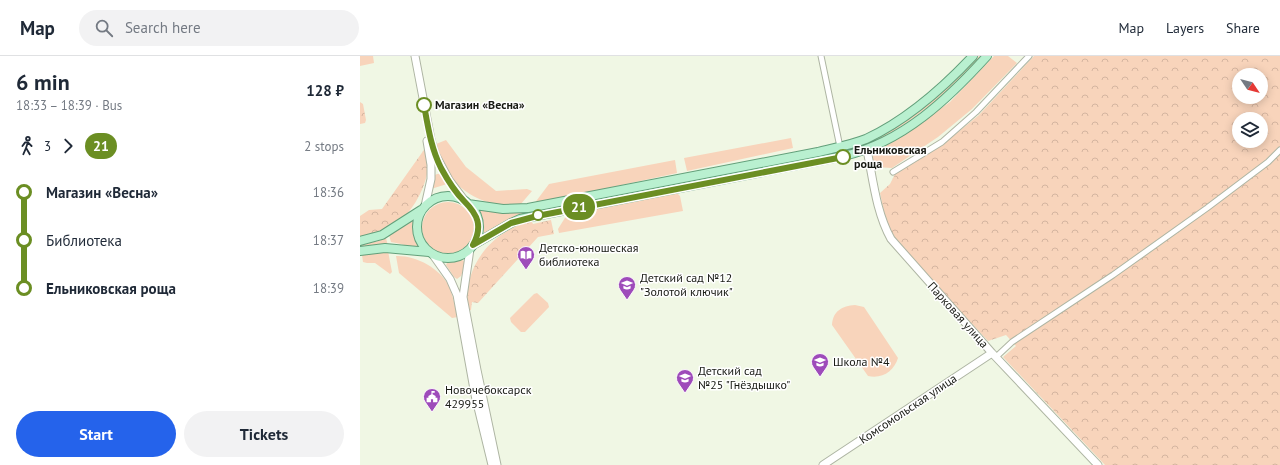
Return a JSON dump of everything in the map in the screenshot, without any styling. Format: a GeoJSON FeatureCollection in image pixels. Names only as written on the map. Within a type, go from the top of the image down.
{"type":"FeatureCollection","features":[{"type":"Feature","properties":{"kind":"main road"},"geometry":{"type":"LineString","coordinates":[[411,56],[431,165],[431,179],[424,208],[417,223],[417,230],[420,242],[450,279],[457,295],[475,395],[492,465]]}},
{"type":"Feature","properties":{"kind":"main road"},"geometry":{"type":"LineString","coordinates":[[415,56],[435,154],[448,180],[475,214],[478,225],[477,238],[472,247],[463,296],[476,370],[497,465]]}},
{"type":"Feature","properties":{"kind":"main road"},"geometry":{"type":"LineString","coordinates":[[360,241],[382,235],[424,208],[435,199],[446,196],[459,198],[466,203],[503,209],[528,208],[864,140],[884,130],[924,102],[954,76],[973,56]]}},
{"type":"Feature","properties":{"kind":"main road"},"geometry":{"type":"LineString","coordinates":[[360,251],[385,248],[431,254],[442,258],[453,258],[464,254],[472,247],[511,223],[526,218],[820,161],[867,150],[907,128],[945,100],[988,56]]}},
{"type":"Feature","properties":{"kind":"main road","name":"Парковая улица"},"geometry":{"type":"LineString","coordinates":[[864,140],[883,223],[891,239],[994,355],[1098,465]]}},
{"type":"Feature","properties":{"kind":"main road","name":"Комсомольская улица"},"geometry":{"type":"LineString","coordinates":[[823,465],[994,355]]}},
{"type":"Feature","properties":{"kind":"street"},"geometry":{"type":"LineString","coordinates":[[821,56],[840,146]]}},
{"type":"Feature","properties":{"kind":"street"},"geometry":{"type":"LineString","coordinates":[[893,172],[942,142],[976,112],[1029,56]]}},
{"type":"Feature","properties":{"kind":"street"},"geometry":{"type":"LineString","coordinates":[[994,355],[1113,275],[1207,208],[1268,162],[1280,150]]}},
{"type":"Feature","properties":{"kind":"green space"},"geometry":{"type":"Polygon","coordinates":[[[360,56],[373,56],[374,63],[360,66],[360,56]]]}},
{"type":"Feature","properties":{"kind":"green space"},"geometry":{"type":"Polygon","coordinates":[[[979,56],[983,56],[934,102],[922,112],[880,139],[879,137],[918,112],[934,99],[979,56]]]}},
{"type":"Feature","properties":{"kind":"green space"},"geometry":{"type":"Polygon","coordinates":[[[994,56],[1008,56],[1017,63],[972,109],[938,137],[892,168],[873,166],[873,156],[875,151],[950,102],[994,56]]]}},
{"type":"Feature","properties":{"kind":"green space","name":"Ельниковская роща"},"geometry":{"type":"Polygon","coordinates":[[[1034,56],[1280,56],[1280,465],[1105,465],[1003,357],[1016,346],[1006,335],[988,341],[896,243],[886,221],[880,193],[890,184],[895,174],[941,146],[979,115],[1034,56]]]}},
{"type":"Feature","properties":{"kind":"green space"},"geometry":{"type":"Polygon","coordinates":[[[360,102],[363,104],[366,120],[365,123],[360,124],[360,102]]]}},
{"type":"Feature","properties":{"kind":"green space"},"geometry":{"type":"Polygon","coordinates":[[[791,138],[793,148],[687,171],[684,158],[791,138]]]}},
{"type":"Feature","properties":{"kind":"green space"},"geometry":{"type":"Polygon","coordinates":[[[446,140],[466,167],[496,191],[527,189],[532,191],[520,205],[508,206],[496,204],[474,196],[455,182],[447,173],[440,160],[436,144],[446,140]]]}},
{"type":"Feature","properties":{"kind":"green space"},"geometry":{"type":"Polygon","coordinates":[[[426,147],[428,163],[427,176],[420,194],[410,211],[389,229],[360,238],[360,216],[369,210],[382,209],[426,147]]]}},
{"type":"Feature","properties":{"kind":"green space"},"geometry":{"type":"Polygon","coordinates":[[[817,155],[817,158],[686,184],[686,181],[817,155]]]}},
{"type":"Feature","properties":{"kind":"green space"},"geometry":{"type":"Polygon","coordinates":[[[675,160],[677,173],[534,204],[549,184],[675,160]]]}},
{"type":"Feature","properties":{"kind":"green space"},"geometry":{"type":"Polygon","coordinates":[[[440,174],[447,184],[431,189],[433,176],[440,174]]]}},
{"type":"Feature","properties":{"kind":"green space"},"geometry":{"type":"Polygon","coordinates":[[[647,189],[648,191],[513,219],[484,234],[478,211],[479,208],[508,213],[522,213],[647,189]]]}},
{"type":"Feature","properties":{"kind":"green space"},"geometry":{"type":"Polygon","coordinates":[[[675,191],[680,196],[683,211],[559,233],[558,229],[568,213],[675,191]]]}},
{"type":"Feature","properties":{"kind":"green space"},"geometry":{"type":"Polygon","coordinates":[[[448,202],[458,204],[466,210],[472,218],[474,228],[472,238],[466,246],[458,252],[448,254],[438,252],[430,246],[424,238],[422,228],[424,218],[430,210],[438,204],[448,202]]]}},
{"type":"Feature","properties":{"kind":"green space"},"geometry":{"type":"Polygon","coordinates":[[[411,220],[415,223],[414,234],[418,245],[415,248],[391,242],[389,235],[400,229],[411,220]]]}},
{"type":"Feature","properties":{"kind":"green space"},"geometry":{"type":"Polygon","coordinates":[[[531,220],[533,224],[551,220],[554,234],[538,237],[478,303],[472,302],[471,310],[467,311],[467,295],[470,280],[475,266],[482,254],[503,233],[531,220]]]}},
{"type":"Feature","properties":{"kind":"green space"},"geometry":{"type":"Polygon","coordinates":[[[386,238],[388,246],[360,248],[360,245],[386,238]]]}},
{"type":"Feature","properties":{"kind":"green space"},"geometry":{"type":"Polygon","coordinates":[[[388,251],[392,272],[390,274],[375,263],[363,262],[362,255],[365,252],[388,251]]]}},
{"type":"Feature","properties":{"kind":"green space"},"geometry":{"type":"Polygon","coordinates":[[[396,256],[419,260],[440,274],[449,286],[458,317],[452,318],[399,273],[396,256]]]}},
{"type":"Feature","properties":{"kind":"green space"},"geometry":{"type":"Polygon","coordinates":[[[461,259],[466,263],[461,276],[457,279],[446,265],[448,261],[461,259]]]}},
{"type":"Feature","properties":{"kind":"green space"},"geometry":{"type":"Polygon","coordinates":[[[537,293],[548,303],[549,307],[525,332],[521,332],[511,322],[510,318],[534,294],[537,293]]]}},
{"type":"Feature","properties":{"kind":"green space"},"geometry":{"type":"Polygon","coordinates":[[[855,305],[864,307],[898,358],[894,367],[883,375],[873,377],[868,376],[832,325],[834,316],[839,310],[855,305]]]}},
{"type":"Feature","properties":{"kind":"bus line","name":"21"},"geometry":{"type":"LineString","coordinates":[[424,105],[435,154],[448,180],[464,201],[472,208],[478,220],[477,238],[473,245],[511,223],[520,220],[684,186],[843,157]]}},
{"type":"Feature","properties":{"kind":"place","name":"Магазин «Весна»"},"geometry":{"type":"Point","coordinates":[424,105]}},
{"type":"Feature","properties":{"kind":"place","name":"Ельниковская роща"},"geometry":{"type":"Point","coordinates":[843,157]}},
{"type":"Feature","properties":{"kind":"place","name":"Детско-юношеская библиотека"},"geometry":{"type":"Point","coordinates":[526,270]}},
{"type":"Feature","properties":{"kind":"place","name":"Детский сад №12 \"Золотой ключик\""},"geometry":{"type":"Point","coordinates":[627,300]}},
{"type":"Feature","properties":{"kind":"place","name":"Школа №4"},"geometry":{"type":"Point","coordinates":[820,377]}},
{"type":"Feature","properties":{"kind":"place","name":"Детский сад №25 \"Гнёздышко\""},"geometry":{"type":"Point","coordinates":[685,393]}},
{"type":"Feature","properties":{"kind":"place","name":"Новочебоксарск 429955"},"geometry":{"type":"Point","coordinates":[432,412]}}]}
